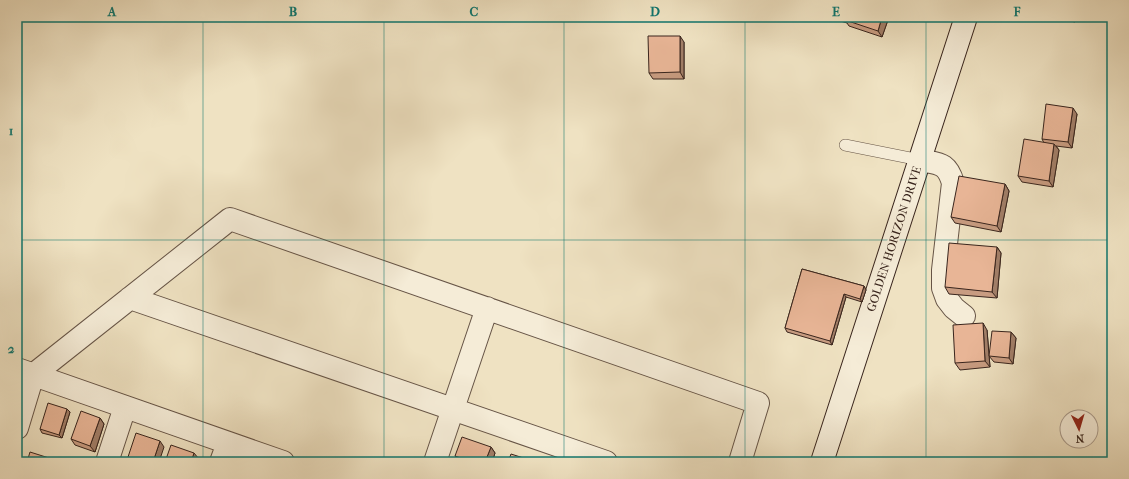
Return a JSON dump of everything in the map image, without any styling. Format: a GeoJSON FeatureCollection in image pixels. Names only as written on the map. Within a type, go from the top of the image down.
{"type":"FeatureCollection","features":[{"type":"Feature","properties":{"kind":"street","name":"GOLDEN HORIZON DRIVE"},"geometry":{"type":"LineString","coordinates":[[822,462],[966,17]]}},
{"type":"Feature","properties":{"kind":"street"},"geometry":{"type":"LineString","coordinates":[[920,160],[940,164],[950,171],[953,182],[943,270],[943,288],[947,299],[954,308],[964,316]]}},
{"type":"Feature","properties":{"kind":"street"},"geometry":{"type":"LineString","coordinates":[[17,428],[25,372],[130,298],[230,219],[758,403],[740,462]]}},
{"type":"Feature","properties":{"kind":"street"},"geometry":{"type":"LineString","coordinates":[[130,298],[606,462]]}},
{"type":"Feature","properties":{"kind":"street"},"geometry":{"type":"LineString","coordinates":[[436,462],[487,308]]}},
{"type":"Feature","properties":{"kind":"street"},"geometry":{"type":"LineString","coordinates":[[25,372],[125,407],[224,452],[283,462]]}},
{"type":"Feature","properties":{"kind":"street"},"geometry":{"type":"LineString","coordinates":[[106,462],[125,407]]}},
{"type":"Feature","properties":{"kind":"lane"},"geometry":{"type":"LineString","coordinates":[[845,145],[920,160]]}},
{"type":"Feature","properties":{"kind":"building"},"geometry":{"type":"Polygon","coordinates":[[[836,17],[846,17],[845,20],[836,17]]]}},
{"type":"Feature","properties":{"kind":"building"},"geometry":{"type":"Polygon","coordinates":[[[846,17],[882,17],[878,31],[845,20],[846,17]]]}},
{"type":"Feature","properties":{"kind":"building"},"geometry":{"type":"Polygon","coordinates":[[[648,36],[680,36],[680,72],[649,73],[648,36]]]}},
{"type":"Feature","properties":{"kind":"building"},"geometry":{"type":"Polygon","coordinates":[[[1046,104],[1073,108],[1068,142],[1042,139],[1046,104]]]}},
{"type":"Feature","properties":{"kind":"building"},"geometry":{"type":"Polygon","coordinates":[[[1024,139],[1054,144],[1049,181],[1018,176],[1024,139]]]}},
{"type":"Feature","properties":{"kind":"building"},"geometry":{"type":"Polygon","coordinates":[[[959,176],[1005,184],[997,226],[951,217],[959,176]]]}},
{"type":"Feature","properties":{"kind":"building"},"geometry":{"type":"Polygon","coordinates":[[[949,243],[997,247],[992,292],[945,287],[949,243]]]}},
{"type":"Feature","properties":{"kind":"building"},"geometry":{"type":"Polygon","coordinates":[[[802,269],[864,286],[860,299],[844,294],[830,341],[785,328],[802,269]]]}},
{"type":"Feature","properties":{"kind":"building"},"geometry":{"type":"Polygon","coordinates":[[[983,323],[985,361],[955,363],[953,325],[983,323]]]}},
{"type":"Feature","properties":{"kind":"building"},"geometry":{"type":"Polygon","coordinates":[[[992,331],[1011,332],[1009,358],[989,356],[992,331]]]}},
{"type":"Feature","properties":{"kind":"building"},"geometry":{"type":"Polygon","coordinates":[[[48,403],[67,409],[59,435],[40,429],[48,403]]]}},
{"type":"Feature","properties":{"kind":"building"},"geometry":{"type":"Polygon","coordinates":[[[81,411],[100,418],[90,446],[71,439],[81,411]]]}},
{"type":"Feature","properties":{"kind":"building"},"geometry":{"type":"Polygon","coordinates":[[[136,433],[160,441],[153,462],[133,462],[127,460],[136,433]]]}},
{"type":"Feature","properties":{"kind":"building"},"geometry":{"type":"Polygon","coordinates":[[[462,437],[491,447],[485,462],[472,462],[455,456],[462,437]]]}},
{"type":"Feature","properties":{"kind":"building"},"geometry":{"type":"Polygon","coordinates":[[[171,445],[194,453],[191,462],[165,462],[171,445]]]}},
{"type":"Feature","properties":{"kind":"building"},"geometry":{"type":"Polygon","coordinates":[[[30,452],[49,458],[48,462],[27,462],[30,452]]]}},
{"type":"Feature","properties":{"kind":"building"},"geometry":{"type":"Polygon","coordinates":[[[511,454],[536,462],[508,462],[511,454]]]}}]}
